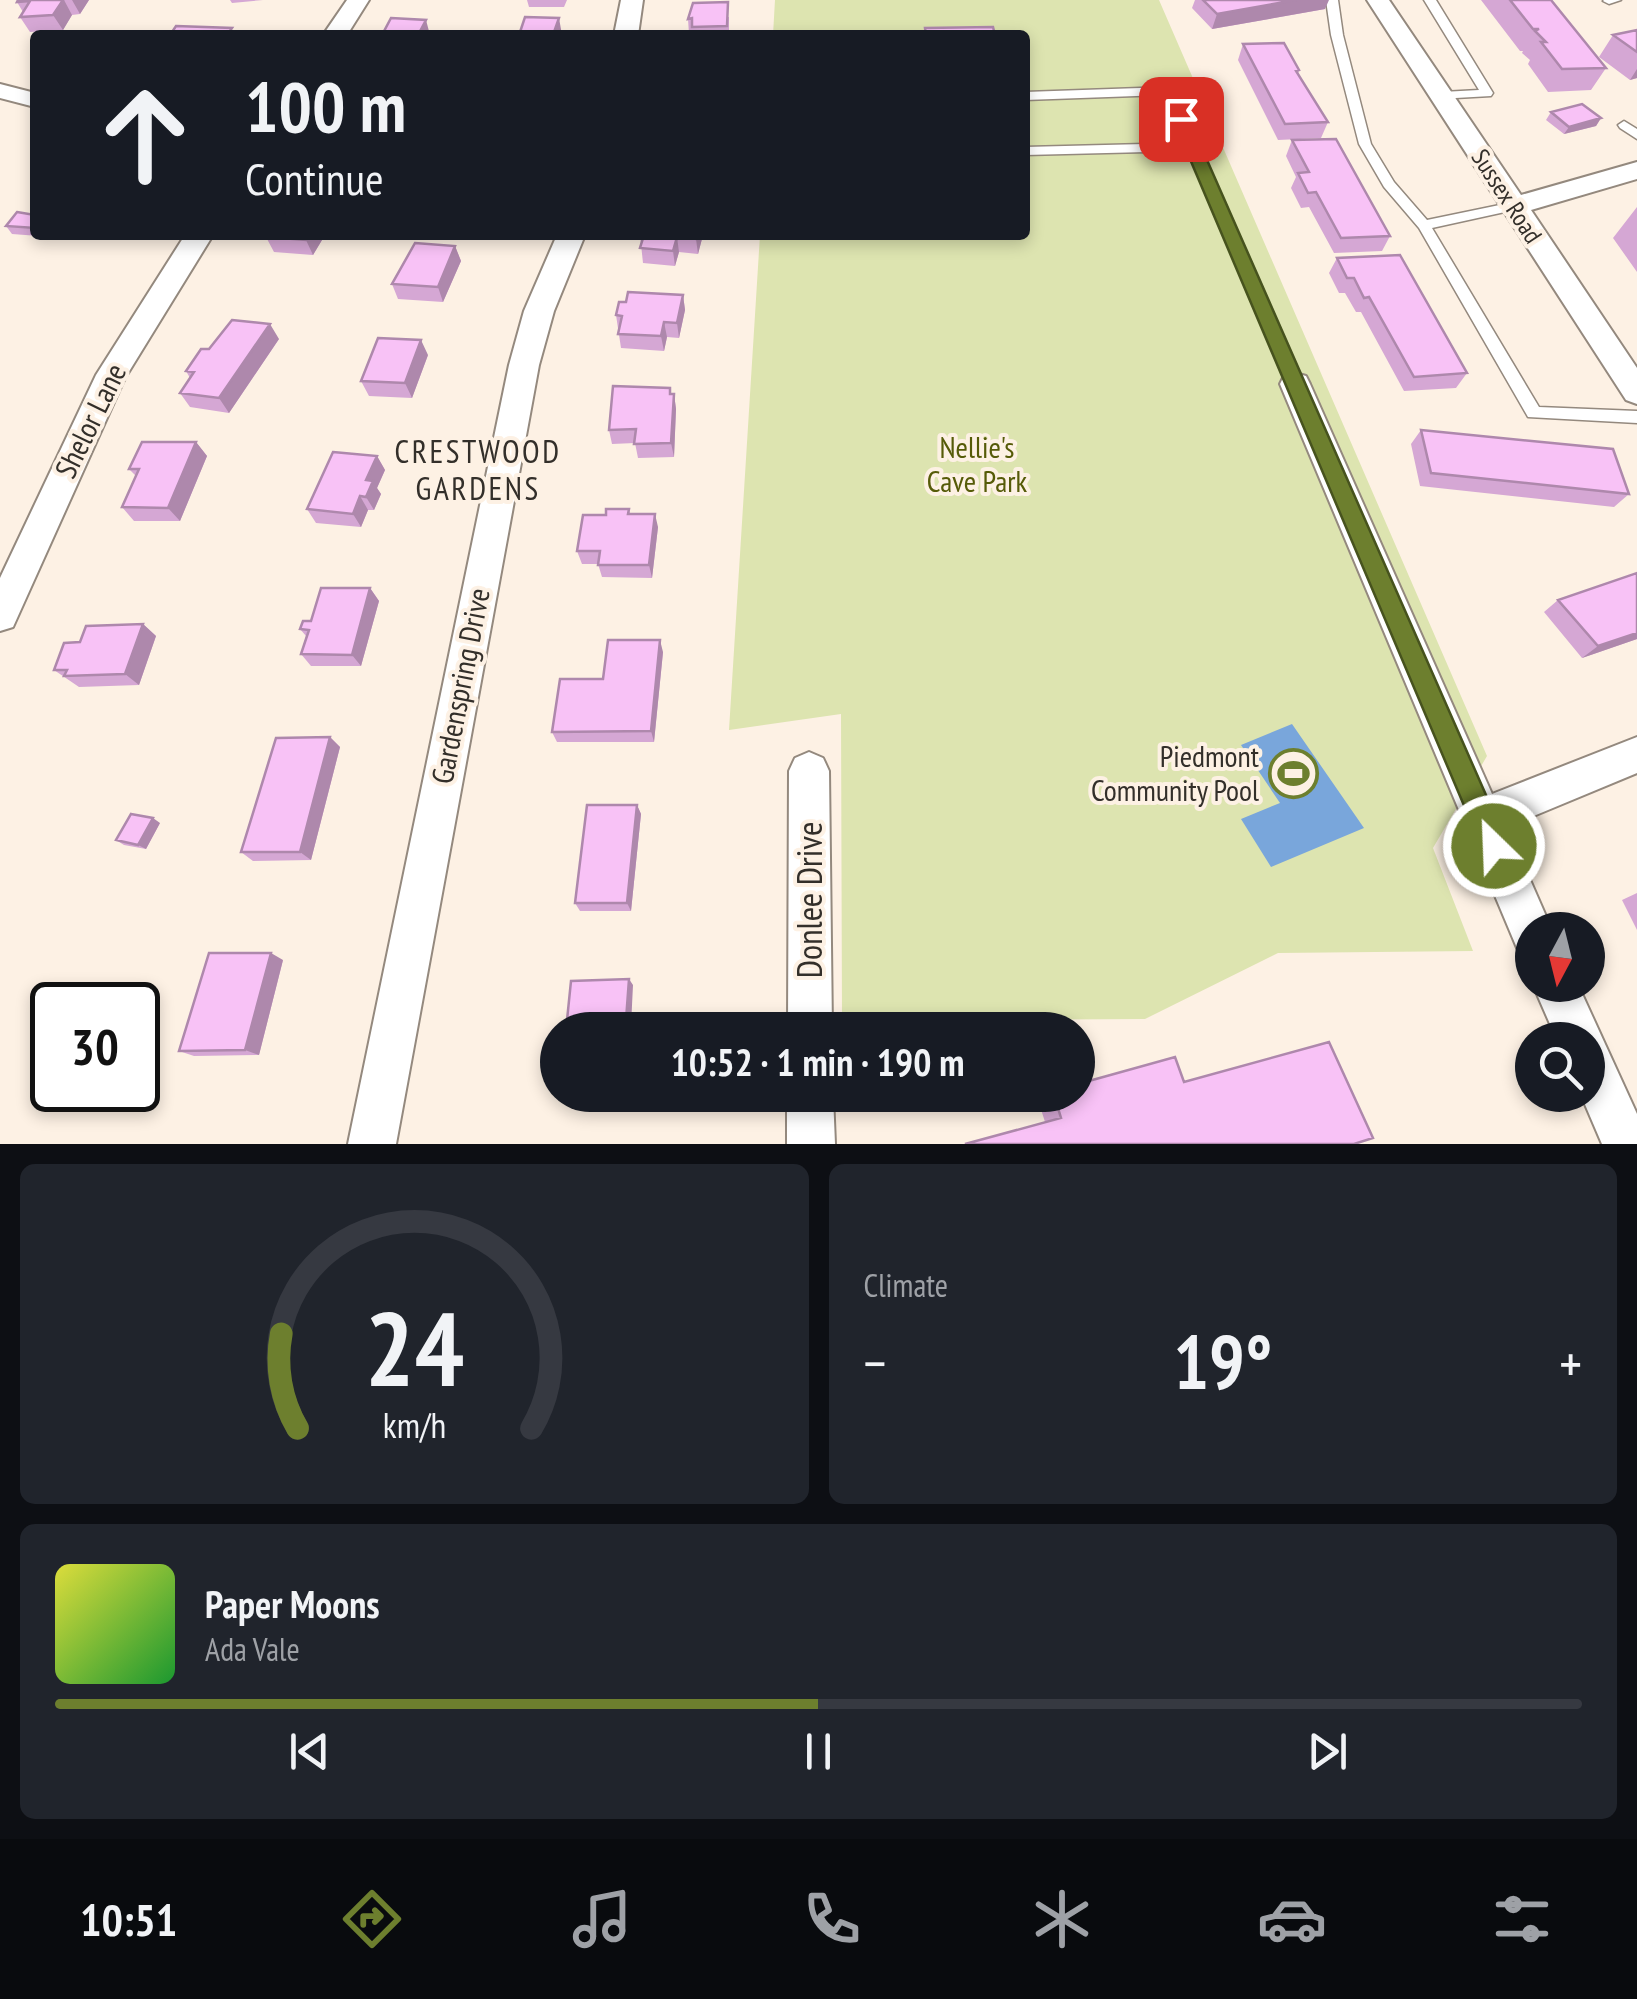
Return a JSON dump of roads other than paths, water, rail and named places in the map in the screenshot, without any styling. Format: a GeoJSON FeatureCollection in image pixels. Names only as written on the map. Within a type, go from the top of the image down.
{"type":"FeatureCollection","features":[{"type":"Feature","properties":{"kind":"street"},"geometry":{"type":"LineString","coordinates":[[338,30],[358,0]]}},
{"type":"Feature","properties":{"kind":"street"},"geometry":{"type":"LineString","coordinates":[[627,30],[632,0]]}},
{"type":"Feature","properties":{"kind":"street","name":"Sussex Road"},"geometry":{"type":"LineString","coordinates":[[1378,0],[1637,392]]}},
{"type":"Feature","properties":{"kind":"street"},"geometry":{"type":"LineString","coordinates":[[0,91],[30,99]]}},
{"type":"Feature","properties":{"kind":"street"},"geometry":{"type":"LineString","coordinates":[[1514,206],[1637,170]]}},
{"type":"Feature","properties":{"kind":"street","name":"Shelor Lane"},"geometry":{"type":"LineString","coordinates":[[0,616],[112,375],[196,240]]}},
{"type":"Feature","properties":{"kind":"street","name":"Gardenspring Drive"},"geometry":{"type":"LineString","coordinates":[[372,1144],[524,364],[540,311],[569,240]]}},
{"type":"Feature","properties":{"kind":"street"},"geometry":{"type":"LineString","coordinates":[[1295,384],[1523,912]]}},
{"type":"Feature","properties":{"kind":"street"},"geometry":{"type":"LineString","coordinates":[[1482,816],[1637,755]]}},
{"type":"Feature","properties":{"kind":"street","name":"Donlee Drive"},"geometry":{"type":"LineString","coordinates":[[809,771],[810,1012]]}},
{"type":"Feature","properties":{"kind":"street"},"geometry":{"type":"LineString","coordinates":[[1605,1096],[1626,1144]]}},
{"type":"Feature","properties":{"kind":"street"},"geometry":{"type":"LineString","coordinates":[[810,1112],[810,1144]]}},
{"type":"Feature","properties":{"kind":"lane"},"geometry":{"type":"LineString","coordinates":[[1332,0],[1337,35],[1366,144],[1390,184],[1424,225],[1534,412],[1637,417]]}},
{"type":"Feature","properties":{"kind":"lane"},"geometry":{"type":"LineString","coordinates":[[1430,0],[1487,92],[1442,96]]}},
{"type":"Feature","properties":{"kind":"lane"},"geometry":{"type":"LineString","coordinates":[[1030,96],[1169,91],[1295,384]]}},
{"type":"Feature","properties":{"kind":"lane"},"geometry":{"type":"LineString","coordinates":[[1637,121],[1624,124],[1637,135]]}},
{"type":"Feature","properties":{"kind":"lane"},"geometry":{"type":"LineString","coordinates":[[1030,151],[1192,147]]}},
{"type":"Feature","properties":{"kind":"lane"},"geometry":{"type":"LineString","coordinates":[[1424,225],[1514,206]]}},
{"type":"Feature","properties":{"kind":"water","name":"Piedmont Community Pool"},"geometry":{"type":"Polygon","coordinates":[[[1292,724],[1364,828],[1271,867],[1241,819],[1280,803],[1241,745],[1292,724]]]}},
{"type":"Feature","properties":{"kind":"place","name":"Piedmont Community Pool"},"geometry":{"type":"Point","coordinates":[1294,774]}},
{"type":"Feature","properties":{"kind":"district","name":"CRESTWOOD GARDENS"},"geometry":{"type":"Point","coordinates":[478,470]}},
{"type":"Feature","properties":{"kind":"park label","name":"Nellie's Cave Park"},"geometry":{"type":"Point","coordinates":[977,465]}}]}
